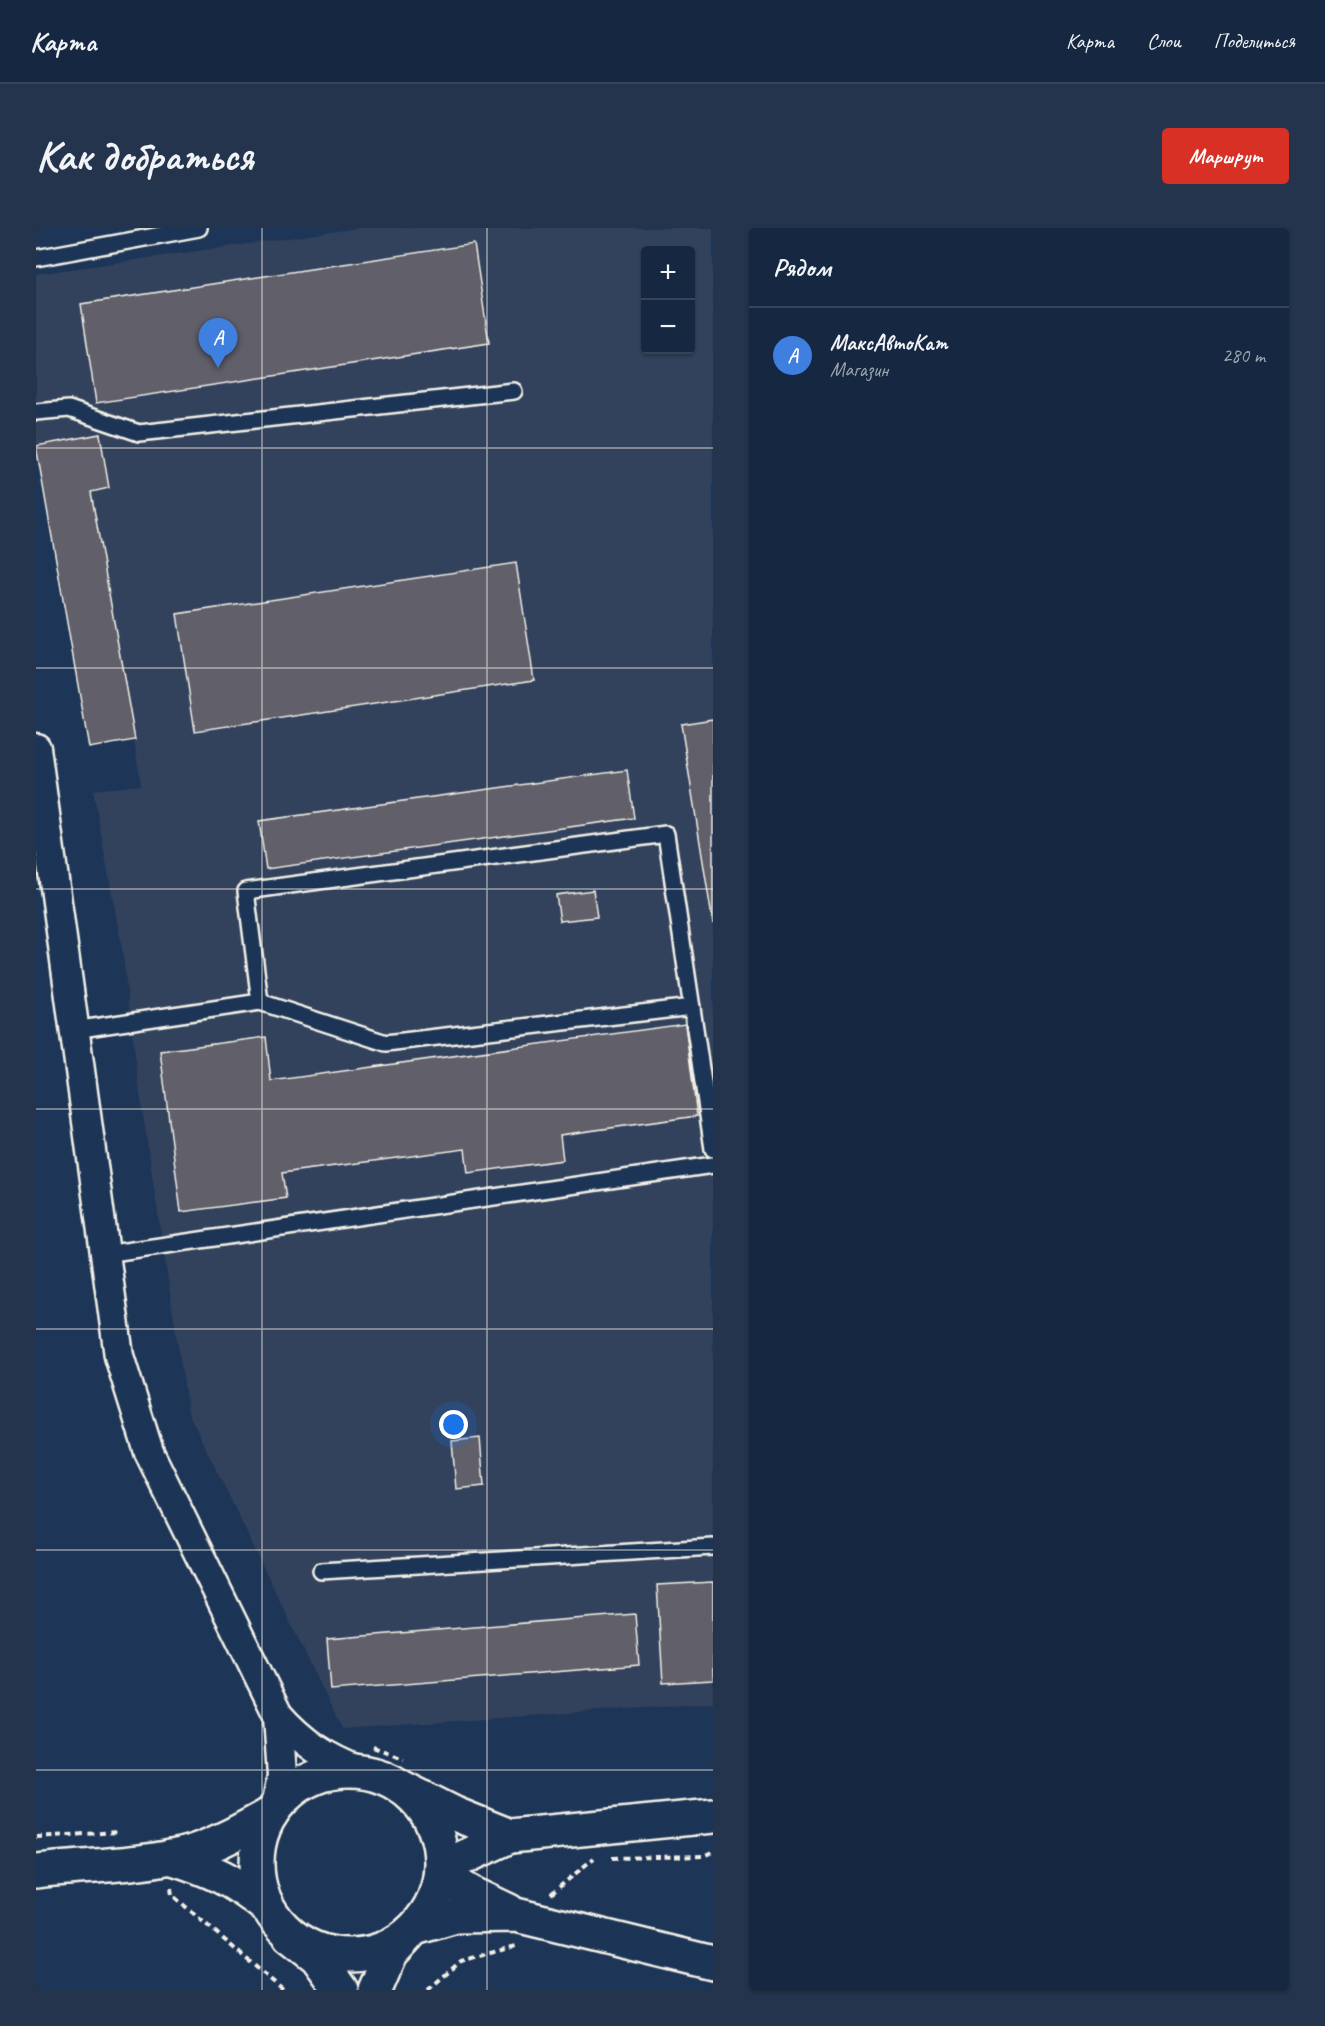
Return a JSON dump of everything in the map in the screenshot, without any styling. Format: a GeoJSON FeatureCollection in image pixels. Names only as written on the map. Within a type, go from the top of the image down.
{"type":"FeatureCollection","features":[{"type":"Feature","properties":{"kind":"main road"},"geometry":{"type":"LineString","coordinates":[[36,1872],[170,1857],[193,1851],[227,1837],[273,1810],[292,1790],[313,1778],[336,1772],[360,1771],[382,1777],[455,1814],[510,1836]]}},
{"type":"Feature","properties":{"kind":"main road"},"geometry":{"type":"LineString","coordinates":[[375,1990],[392,1953],[412,1932],[433,1904],[441,1871],[437,1834],[428,1816],[401,1787]]}},
{"type":"Feature","properties":{"kind":"main road"},"geometry":{"type":"LineString","coordinates":[[267,1907],[258,1884],[256,1860],[260,1836],[273,1810]]}},
{"type":"Feature","properties":{"kind":"main road"},"geometry":{"type":"LineString","coordinates":[[441,1871],[510,1836],[713,1816]]}},
{"type":"Feature","properties":{"kind":"main road"},"geometry":{"type":"LineString","coordinates":[[170,1857],[209,1869],[236,1882],[267,1907],[290,1936],[317,1957],[341,1990]]}},
{"type":"Feature","properties":{"kind":"main road"},"geometry":{"type":"LineString","coordinates":[[441,1871],[471,1893],[516,1915],[713,1963]]}},
{"type":"Feature","properties":{"kind":"main road"},"geometry":{"type":"LineString","coordinates":[[290,1936],[323,1953],[359,1956],[385,1949],[412,1932],[456,1916],[516,1915]]}},
{"type":"Feature","properties":{"kind":"street"},"geometry":{"type":"LineString","coordinates":[[36,748],[38,782],[119,1356],[149,1452],[278,1715],[298,1738],[314,1750],[360,1771]]}},
{"type":"Feature","properties":{"kind":"street"},"geometry":{"type":"LineString","coordinates":[[273,1810],[282,1776],[278,1715]]}},
{"type":"Feature","properties":{"kind":"lane"},"geometry":{"type":"LineString","coordinates":[[36,258],[199,228]]}},
{"type":"Feature","properties":{"kind":"lane"},"geometry":{"type":"LineString","coordinates":[[36,412],[69,409],[139,433],[514,391]]}},
{"type":"Feature","properties":{"kind":"lane"},"geometry":{"type":"LineString","coordinates":[[260,1002],[246,891],[666,834],[713,1149]]}},
{"type":"Feature","properties":{"kind":"lane"},"geometry":{"type":"LineString","coordinates":[[74,1030],[260,1002],[386,1043],[692,1007]]}},
{"type":"Feature","properties":{"kind":"lane"},"geometry":{"type":"LineString","coordinates":[[105,1254],[713,1165]]}},
{"type":"Feature","properties":{"kind":"lane"},"geometry":{"type":"LineString","coordinates":[[321,1571],[713,1547]]}},
{"type":"Feature","properties":{"kind":"path"},"geometry":{"type":"LineString","coordinates":[[36,1837],[124,1832]]}},
{"type":"Feature","properties":{"kind":"path"},"geometry":{"type":"LineString","coordinates":[[610,1858],[703,1856],[713,1852]]}},
{"type":"Feature","properties":{"kind":"path"},"geometry":{"type":"LineString","coordinates":[[170,1857],[172,1895],[283,1990]]}},
{"type":"Feature","properties":{"kind":"shaded area"},"geometry":{"type":"Polygon","coordinates":[[[359,228],[713,228],[713,1703],[342,1729],[188,1412],[140,1095],[122,949],[93,790],[141,785],[134,740],[89,748],[36,445],[36,274],[359,228]]]}},
{"type":"Feature","properties":{"kind":"building"},"geometry":{"type":"Polygon","coordinates":[[[474,244],[489,343],[96,403],[81,304],[474,244]]]}},
{"type":"Feature","properties":{"kind":"building"},"geometry":{"type":"Polygon","coordinates":[[[100,434],[109,488],[91,492],[135,740],[89,748],[36,446],[100,434]]]}},
{"type":"Feature","properties":{"kind":"building"},"geometry":{"type":"Polygon","coordinates":[[[516,563],[534,680],[195,731],[177,614],[516,563]]]}},
{"type":"Feature","properties":{"kind":"building"},"geometry":{"type":"Polygon","coordinates":[[[713,719],[713,924],[681,724],[713,719]]]}},
{"type":"Feature","properties":{"kind":"building"},"geometry":{"type":"Polygon","coordinates":[[[627,770],[634,818],[266,869],[259,821],[627,770]]]}},
{"type":"Feature","properties":{"kind":"building"},"geometry":{"type":"Polygon","coordinates":[[[593,890],[597,917],[560,921],[556,895],[593,890]]]}},
{"type":"Feature","properties":{"kind":"building"},"geometry":{"type":"Polygon","coordinates":[[[685,1024],[697,1116],[560,1135],[563,1160],[468,1173],[465,1149],[282,1173],[286,1198],[181,1212],[160,1051],[266,1037],[271,1081],[685,1024]]]}},
{"type":"Feature","properties":{"kind":"building"},"geometry":{"type":"Polygon","coordinates":[[[480,1438],[484,1486],[456,1489],[452,1441],[480,1438]]]}},
{"type":"Feature","properties":{"kind":"building"},"geometry":{"type":"Polygon","coordinates":[[[713,1582],[713,1680],[663,1683],[657,1585],[713,1582]]]}},
{"type":"Feature","properties":{"kind":"building"},"geometry":{"type":"Polygon","coordinates":[[[635,1614],[639,1665],[331,1690],[327,1639],[635,1614]]]}},
{"type":"Feature","properties":{"kind":"place","name":"МаксАвтоКат"},"geometry":{"type":"Point","coordinates":[218,368]}}]}
